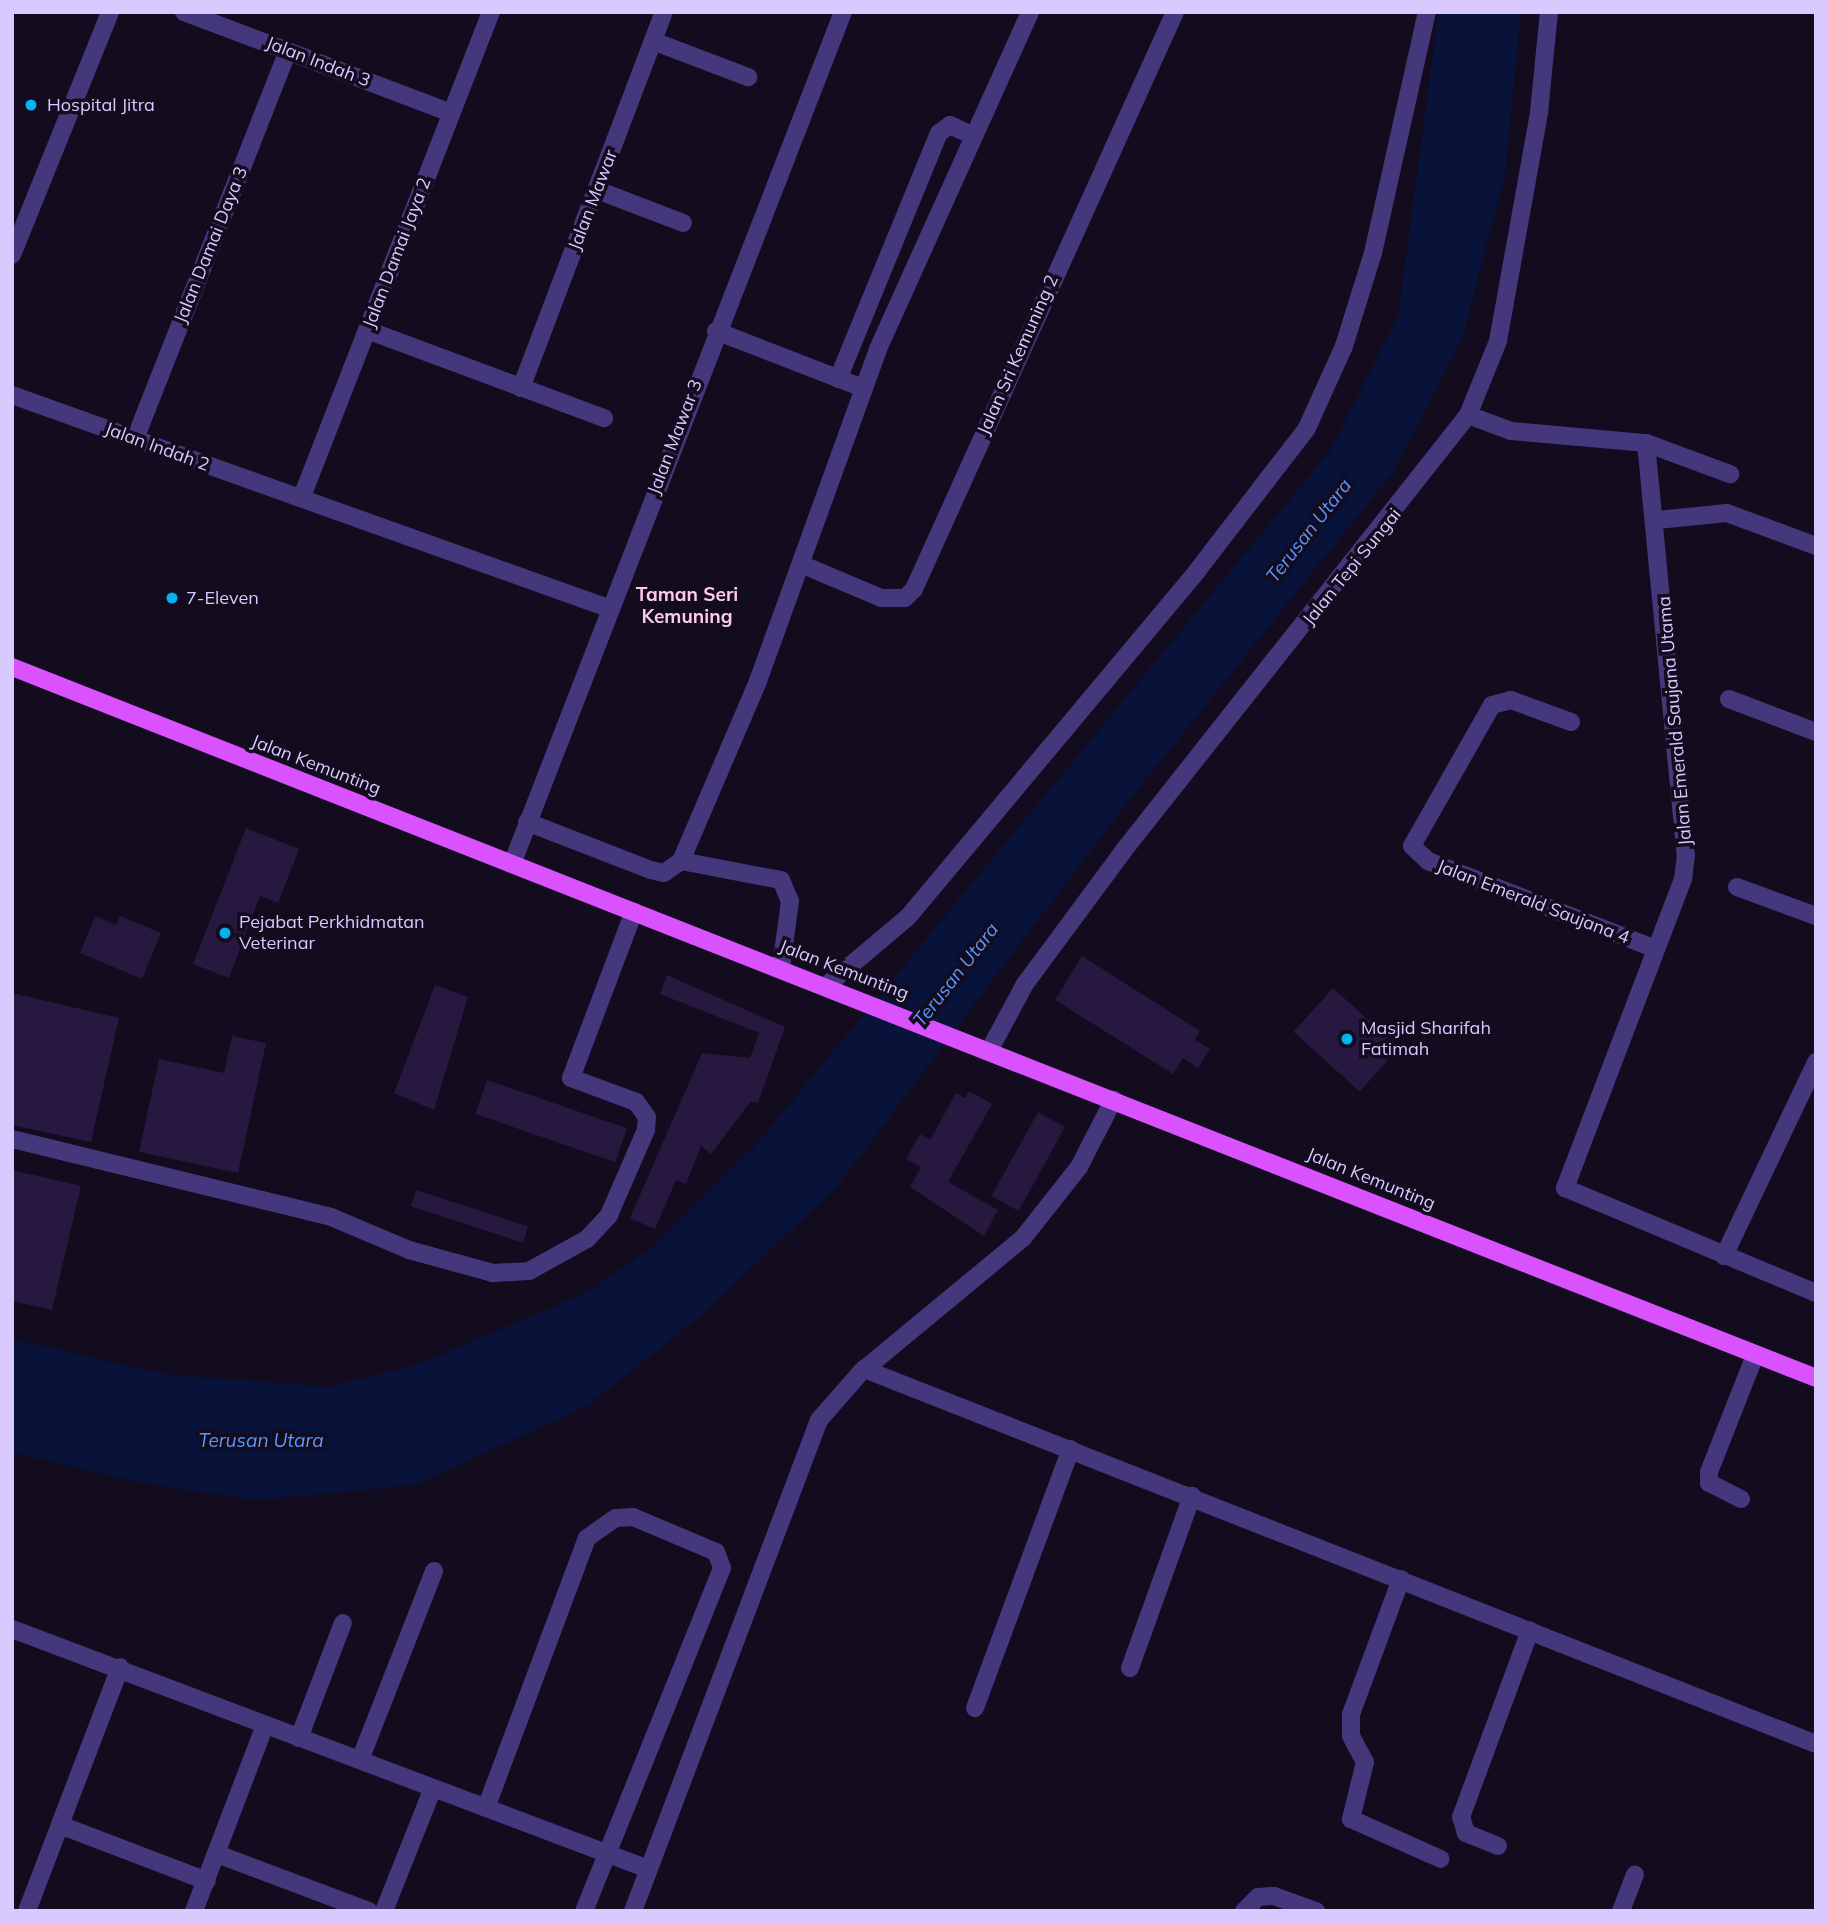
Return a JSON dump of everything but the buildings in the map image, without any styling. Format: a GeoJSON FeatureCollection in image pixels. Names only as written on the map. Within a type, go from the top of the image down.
{"type":"FeatureCollection","features":[{"type":"Feature","properties":{"kind":"main road","name":"Jalan Kemunting"},"geometry":{"type":"LineString","coordinates":[[12,667],[973,1042],[1816,1378]]}},
{"type":"Feature","properties":{"kind":"street"},"geometry":{"type":"LineString","coordinates":[[12,255],[110,12]]}},
{"type":"Feature","properties":{"kind":"street","name":"Jalan Indah 3"},"geometry":{"type":"LineString","coordinates":[[184,12],[451,113]]}},
{"type":"Feature","properties":{"kind":"street","name":"Jalan Damai Jaya 2"},"geometry":{"type":"LineString","coordinates":[[303,494],[491,12]]}},
{"type":"Feature","properties":{"kind":"street","name":"Jalan Mawar"},"geometry":{"type":"LineString","coordinates":[[521,387],[664,12]]}},
{"type":"Feature","properties":{"kind":"street","name":"Jalan Mawar 3"},"geometry":{"type":"LineString","coordinates":[[512,864],[608,608],[843,12]]}},
{"type":"Feature","properties":{"kind":"street"},"geometry":{"type":"LineString","coordinates":[[527,822],[664,873],[681,861],[803,565],[863,388],[1030,12]]}},
{"type":"Feature","properties":{"kind":"street","name":"Jalan Sri Kemuning 2"},"geometry":{"type":"LineString","coordinates":[[803,565],[881,598],[905,598],[914,589],[1175,12]]}},
{"type":"Feature","properties":{"kind":"street"},"geometry":{"type":"LineString","coordinates":[[826,986],[908,917],[1197,571],[1307,428],[1339,359],[1373,253],[1427,12]]}},
{"type":"Feature","properties":{"kind":"street","name":"Jalan Tepi Sungai"},"geometry":{"type":"LineString","coordinates":[[990,1049],[1025,984],[1124,850],[1468,415],[1498,341],[1528,184],[1549,12]]}},
{"type":"Feature","properties":{"kind":"street"},"geometry":{"type":"LineString","coordinates":[[653,41],[748,77]]}},
{"type":"Feature","properties":{"kind":"street","name":"Jalan Damai Daya 3"},"geometry":{"type":"LineString","coordinates":[[135,439],[288,51]]}},
{"type":"Feature","properties":{"kind":"street"},"geometry":{"type":"LineString","coordinates":[[838,379],[939,133],[950,125],[974,136]]}},
{"type":"Feature","properties":{"kind":"street"},"geometry":{"type":"LineString","coordinates":[[597,190],[683,223]]}},
{"type":"Feature","properties":{"kind":"street"},"geometry":{"type":"LineString","coordinates":[[367,330],[604,418]]}},
{"type":"Feature","properties":{"kind":"street"},"geometry":{"type":"LineString","coordinates":[[716,331],[863,388]]}},
{"type":"Feature","properties":{"kind":"street","name":"Jalan Indah 2"},"geometry":{"type":"LineString","coordinates":[[12,395],[303,494],[608,608]]}},
{"type":"Feature","properties":{"kind":"street"},"geometry":{"type":"LineString","coordinates":[[1468,415],[1511,431],[1646,443],[1730,474]]}},
{"type":"Feature","properties":{"kind":"street","name":"Jalan Emerald Saujana Utama"},"geometry":{"type":"LineString","coordinates":[[1646,443],[1657,520],[1686,855],[1656,949],[1565,1188],[1724,1256]]}},
{"type":"Feature","properties":{"kind":"street"},"geometry":{"type":"LineString","coordinates":[[1657,520],[1727,513],[1816,546]]}},
{"type":"Feature","properties":{"kind":"street"},"geometry":{"type":"LineString","coordinates":[[1729,699],[1816,732]]}},
{"type":"Feature","properties":{"kind":"street","name":"Jalan Emerald Saujana 4"},"geometry":{"type":"LineString","coordinates":[[1571,722],[1511,700],[1492,705],[1412,846],[1428,861],[1656,949]]}},
{"type":"Feature","properties":{"kind":"street"},"geometry":{"type":"LineString","coordinates":[[681,861],[781,880],[790,901],[781,968]]}},
{"type":"Feature","properties":{"kind":"street"},"geometry":{"type":"LineString","coordinates":[[1737,887],[1816,916]]}},
{"type":"Feature","properties":{"kind":"street"},"geometry":{"type":"LineString","coordinates":[[12,1139],[331,1217],[409,1250],[493,1273],[529,1271],[587,1239],[609,1215],[646,1130],[647,1117],[636,1102],[571,1078],[634,911]]}},
{"type":"Feature","properties":{"kind":"street"},"geometry":{"type":"LineString","coordinates":[[1816,1062],[1724,1256],[1816,1293]]}},
{"type":"Feature","properties":{"kind":"street"},"geometry":{"type":"LineString","coordinates":[[633,1911],[811,1437],[829,1404],[864,1369],[1023,1238],[1079,1167],[1114,1099]]}},
{"type":"Feature","properties":{"kind":"street"},"geometry":{"type":"LineString","coordinates":[[1741,1499],[1709,1483],[1709,1472],[1755,1354]]}},
{"type":"Feature","properties":{"kind":"street"},"geometry":{"type":"LineString","coordinates":[[864,1369],[1816,1744]]}},
{"type":"Feature","properties":{"kind":"street"},"geometry":{"type":"LineString","coordinates":[[975,1708],[1071,1449]]}},
{"type":"Feature","properties":{"kind":"street"},"geometry":{"type":"LineString","coordinates":[[1130,1668],[1192,1496]]}},
{"type":"Feature","properties":{"kind":"street"},"geometry":{"type":"LineString","coordinates":[[486,1808],[587,1538],[616,1518],[667,1529],[716,1552],[722,1568],[584,1911]]}},
{"type":"Feature","properties":{"kind":"street"},"geometry":{"type":"LineString","coordinates":[[360,1760],[434,1571]]}},
{"type":"Feature","properties":{"kind":"street"},"geometry":{"type":"LineString","coordinates":[[1401,1579],[1352,1714],[1351,1736],[1364,1762],[1351,1819],[1441,1858]]}},
{"type":"Feature","properties":{"kind":"street"},"geometry":{"type":"LineString","coordinates":[[299,1738],[343,1623]]}},
{"type":"Feature","properties":{"kind":"street"},"geometry":{"type":"LineString","coordinates":[[12,1629],[120,1667],[265,1725],[648,1869]]}},
{"type":"Feature","properties":{"kind":"street"},"geometry":{"type":"LineString","coordinates":[[1498,1846],[1466,1833],[1461,1817],[1530,1630]]}},
{"type":"Feature","properties":{"kind":"street"},"geometry":{"type":"LineString","coordinates":[[27,1911],[120,1667]]}},
{"type":"Feature","properties":{"kind":"street"},"geometry":{"type":"LineString","coordinates":[[194,1911],[265,1725]]}},
{"type":"Feature","properties":{"kind":"street"},"geometry":{"type":"LineString","coordinates":[[384,1911],[433,1788]]}},
{"type":"Feature","properties":{"kind":"street"},"geometry":{"type":"LineString","coordinates":[[60,1825],[207,1881]]}},
{"type":"Feature","properties":{"kind":"street"},"geometry":{"type":"LineString","coordinates":[[217,1854],[337,1905],[369,1911]]}},
{"type":"Feature","properties":{"kind":"street"},"geometry":{"type":"LineString","coordinates":[[1620,1911],[1635,1874]]}},
{"type":"Feature","properties":{"kind":"street"},"geometry":{"type":"LineString","coordinates":[[1244,1911],[1258,1897],[1274,1896],[1316,1911]]}},
{"type":"Feature","properties":{"kind":"water","name":"Terusan Utara"},"geometry":{"type":"Polygon","coordinates":[[[1439,12],[1521,12],[1505,174],[1462,339],[1393,472],[1122,809],[835,1189],[700,1316],[587,1406],[415,1485],[255,1500],[137,1482],[12,1452],[12,1339],[164,1374],[331,1387],[424,1362],[588,1292],[654,1246],[755,1146],[1330,451],[1398,316],[1439,12]]]}},
{"type":"Feature","properties":{"kind":"place","name":"Hospital Jitra"},"geometry":{"type":"Point","coordinates":[31,105]}},
{"type":"Feature","properties":{"kind":"place","name":"7-Eleven"},"geometry":{"type":"Point","coordinates":[172,598]}},
{"type":"Feature","properties":{"kind":"place","name":"Pejabat Perkhidmatan Veterinar"},"geometry":{"type":"Point","coordinates":[225,933]}},
{"type":"Feature","properties":{"kind":"place","name":"Masjid Sharifah Fatimah"},"geometry":{"type":"Point","coordinates":[1347,1039]}},
{"type":"Feature","properties":{"kind":"district","name":"Taman Seri Kemuning"},"geometry":{"type":"Point","coordinates":[687,606]}}]}
